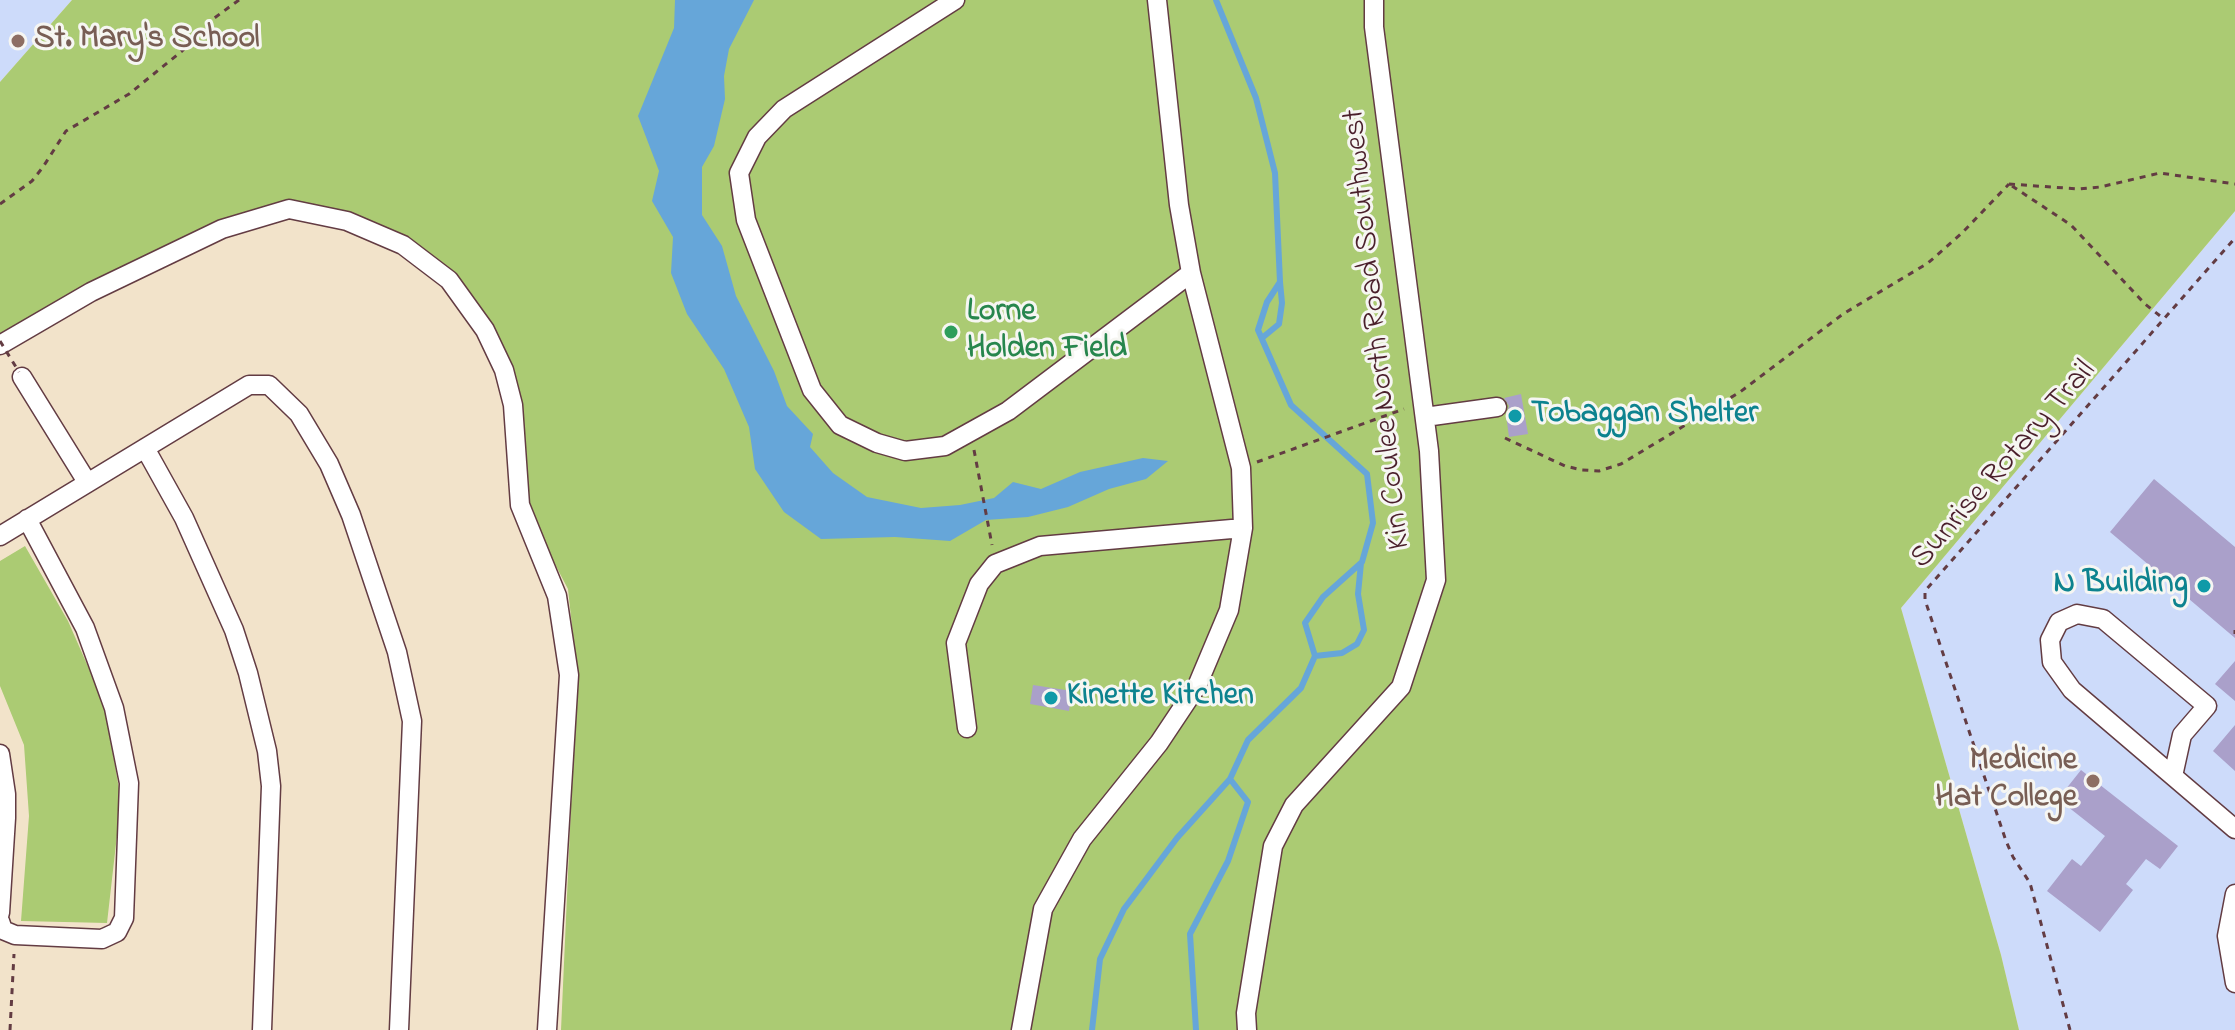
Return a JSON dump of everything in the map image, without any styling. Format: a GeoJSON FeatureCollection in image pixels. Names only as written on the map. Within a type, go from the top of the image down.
{"type":"FeatureCollection","features":[{"type":"Feature","properties":{"kind":"street"},"geometry":{"type":"LineString","coordinates":[[955,0],[784,109],[757,137],[739,173],[746,220],[812,390],[840,425],[877,443],[905,451],[945,446],[1008,411],[1191,273]]}},
{"type":"Feature","properties":{"kind":"street"},"geometry":{"type":"LineString","coordinates":[[1021,1030],[1043,909],[1082,839],[1159,743],[1197,686],[1229,610],[1243,528],[1241,468],[1191,273],[1179,205],[1157,0]]}},
{"type":"Feature","properties":{"kind":"street","name":"Kin Coulee North Road Southwest"},"geometry":{"type":"LineString","coordinates":[[1247,1030],[1246,1013],[1273,846],[1294,805],[1401,687],[1436,580],[1424,410],[1374,27],[1374,0]]}},
{"type":"Feature","properties":{"kind":"street"},"geometry":{"type":"LineString","coordinates":[[0,343],[91,292],[222,229],[289,209],[347,221],[403,245],[449,280],[485,330],[504,370],[513,405],[520,505],[557,596],[569,675],[547,1030]]}},
{"type":"Feature","properties":{"kind":"street"},"geometry":{"type":"LineString","coordinates":[[21,374],[87,482]]}},
{"type":"Feature","properties":{"kind":"street"},"geometry":{"type":"LineString","coordinates":[[0,536],[249,385],[269,385],[299,414],[329,464],[351,515],[397,652],[412,721],[399,1030]]}},
{"type":"Feature","properties":{"kind":"street"},"geometry":{"type":"LineString","coordinates":[[1424,410],[1497,407]]}},
{"type":"Feature","properties":{"kind":"street"},"geometry":{"type":"LineString","coordinates":[[145,448],[184,518],[234,630],[267,751],[271,786],[262,1030]]}},
{"type":"Feature","properties":{"kind":"street"},"geometry":{"type":"LineString","coordinates":[[0,921],[3,930],[15,935],[102,939],[117,932],[124,918],[129,783],[110,691],[78,614],[27,519]]}},
{"type":"Feature","properties":{"kind":"street"},"geometry":{"type":"LineString","coordinates":[[967,728],[956,643],[979,584],[995,564],[1040,546],[1243,528]]}},
{"type":"Feature","properties":{"kind":"street"},"geometry":{"type":"LineString","coordinates":[[2173,776],[2182,735],[2207,706],[2103,619],[2077,614],[2059,622],[2050,640],[2052,662],[2072,690],[2235,829]]}},
{"type":"Feature","properties":{"kind":"street"},"geometry":{"type":"LineString","coordinates":[[0,754],[6,818],[0,913]]}},
{"type":"Feature","properties":{"kind":"street"},"geometry":{"type":"LineString","coordinates":[[2235,894],[2227,936],[2235,983]]}},
{"type":"Feature","properties":{"kind":"path"},"geometry":{"type":"LineString","coordinates":[[0,204],[32,181],[66,131],[129,94],[182,51],[213,19],[239,0]]}},
{"type":"Feature","properties":{"kind":"path"},"geometry":{"type":"LineString","coordinates":[[2009,184],[2079,189],[2160,173],[2235,184]]}},
{"type":"Feature","properties":{"kind":"path"},"geometry":{"type":"LineString","coordinates":[[2009,184],[2071,225],[2145,304],[2164,319]]}},
{"type":"Feature","properties":{"kind":"path"},"geometry":{"type":"LineString","coordinates":[[1505,438],[1565,466],[1582,470],[1599,471],[1621,464],[1740,392],[1843,314],[1928,263],[2009,184]]}},
{"type":"Feature","properties":{"kind":"path","name":"Sunrise Rotary Trail"},"geometry":{"type":"LineString","coordinates":[[2070,1030],[2030,883],[2006,841],[1925,600],[1925,591],[2235,238]]}},
{"type":"Feature","properties":{"kind":"path"},"geometry":{"type":"LineString","coordinates":[[0,343],[21,374]]}},
{"type":"Feature","properties":{"kind":"path"},"geometry":{"type":"LineString","coordinates":[[1241,468],[1356,427],[1424,410]]}},
{"type":"Feature","properties":{"kind":"path"},"geometry":{"type":"LineString","coordinates":[[971,431],[991,539]]}},
{"type":"Feature","properties":{"kind":"path"},"geometry":{"type":"LineString","coordinates":[[10,1030],[15,935]]}},
{"type":"Feature","properties":{"kind":"shaded area","name":"St. Mary's School"},"geometry":{"type":"Polygon","coordinates":[[[0,0],[72,0],[0,82],[0,0]]]}},
{"type":"Feature","properties":{"kind":"shaded area","name":"Medicine Hat College"},"geometry":{"type":"Polygon","coordinates":[[[2235,211],[2235,1030],[2019,1030],[2001,955],[1901,608],[2235,211]]]}},
{"type":"Feature","properties":{"kind":"green space"},"geometry":{"type":"Polygon","coordinates":[[[72,0],[2235,0],[2235,211],[1901,608],[2001,955],[2019,1030],[561,1030],[577,672],[568,589],[538,532],[527,503],[517,402],[451,276],[291,203],[0,344],[0,82],[72,0]]]}},
{"type":"Feature","properties":{"kind":"green space"},"geometry":{"type":"Polygon","coordinates":[[[25,546],[68,621],[104,703],[121,800],[107,923],[21,921],[29,816],[24,745],[0,686],[0,561],[25,546]]]}},
{"type":"Feature","properties":{"kind":"water"},"geometry":{"type":"Polygon","coordinates":[[[675,0],[754,0],[729,49],[724,76],[725,99],[714,146],[702,167],[702,215],[722,246],[736,296],[774,371],[787,406],[813,434],[810,447],[833,473],[867,497],[921,508],[994,498],[1013,482],[1041,489],[1080,472],[1143,458],[1168,461],[1146,479],[1109,489],[1068,507],[1028,517],[986,520],[950,541],[895,537],[821,539],[784,512],[755,469],[749,427],[724,369],[687,314],[671,273],[673,237],[652,201],[659,171],[638,116],[674,28],[675,0]]]}},
{"type":"Feature","properties":{"kind":"building","name":"Tobaggan Shelter"},"geometry":{"type":"Polygon","coordinates":[[[1521,394],[1528,434],[1509,437],[1506,415],[1509,406],[1504,398],[1521,394]]]}},
{"type":"Feature","properties":{"kind":"building","name":"N Building"},"geometry":{"type":"Polygon","coordinates":[[[2154,479],[2235,547],[2235,638],[2110,532],[2154,479]]]}},
{"type":"Feature","properties":{"kind":"building"},"geometry":{"type":"Polygon","coordinates":[[[2235,661],[2235,701],[2215,684],[2235,661]]]}},
{"type":"Feature","properties":{"kind":"building","name":"Kinette Kitchen"},"geometry":{"type":"Polygon","coordinates":[[[1033,685],[1072,691],[1069,711],[1030,704],[1033,685]]]}},
{"type":"Feature","properties":{"kind":"building"},"geometry":{"type":"Polygon","coordinates":[[[2235,725],[2235,771],[2213,751],[2235,725]]]}},
{"type":"Feature","properties":{"kind":"building"},"geometry":{"type":"Polygon","coordinates":[[[2081,770],[2178,846],[2160,869],[2146,859],[2126,884],[2133,890],[2100,932],[2047,891],[2072,859],[2081,866],[2105,836],[2058,799],[2081,770]]]}},
{"type":"Feature","properties":{"kind":"waterway"},"geometry":{"type":"LineString","coordinates":[[1092,1030],[1100,959],[1124,909],[1177,838],[1230,779],[1248,740],[1301,688],[1315,656],[1305,623],[1323,597],[1362,562],[1373,523],[1367,474],[1291,405],[1258,330],[1267,302],[1280,282],[1275,173],[1256,98],[1216,0]]}},
{"type":"Feature","properties":{"kind":"waterway"},"geometry":{"type":"LineString","coordinates":[[1262,338],[1279,324],[1282,303],[1280,282]]}},
{"type":"Feature","properties":{"kind":"waterway"},"geometry":{"type":"LineString","coordinates":[[1315,656],[1342,653],[1357,644],[1364,630],[1358,594],[1361,563]]}},
{"type":"Feature","properties":{"kind":"waterway"},"geometry":{"type":"LineString","coordinates":[[1196,1030],[1190,934],[1228,861],[1248,802],[1230,779]]}},
{"type":"Feature","properties":{"kind":"place","name":"St. Mary's School"},"geometry":{"type":"Point","coordinates":[18,41]}},
{"type":"Feature","properties":{"kind":"place","name":"Lorne Holden Field"},"geometry":{"type":"Point","coordinates":[951,332]}},
{"type":"Feature","properties":{"kind":"place","name":"Tobaggan Shelter"},"geometry":{"type":"Point","coordinates":[1515,416]}},
{"type":"Feature","properties":{"kind":"place","name":"N Building"},"geometry":{"type":"Point","coordinates":[2204,586]}},
{"type":"Feature","properties":{"kind":"place","name":"Kinette Kitchen"},"geometry":{"type":"Point","coordinates":[1051,698]}},
{"type":"Feature","properties":{"kind":"place","name":"Medicine Hat College"},"geometry":{"type":"Point","coordinates":[2093,781]}}]}
